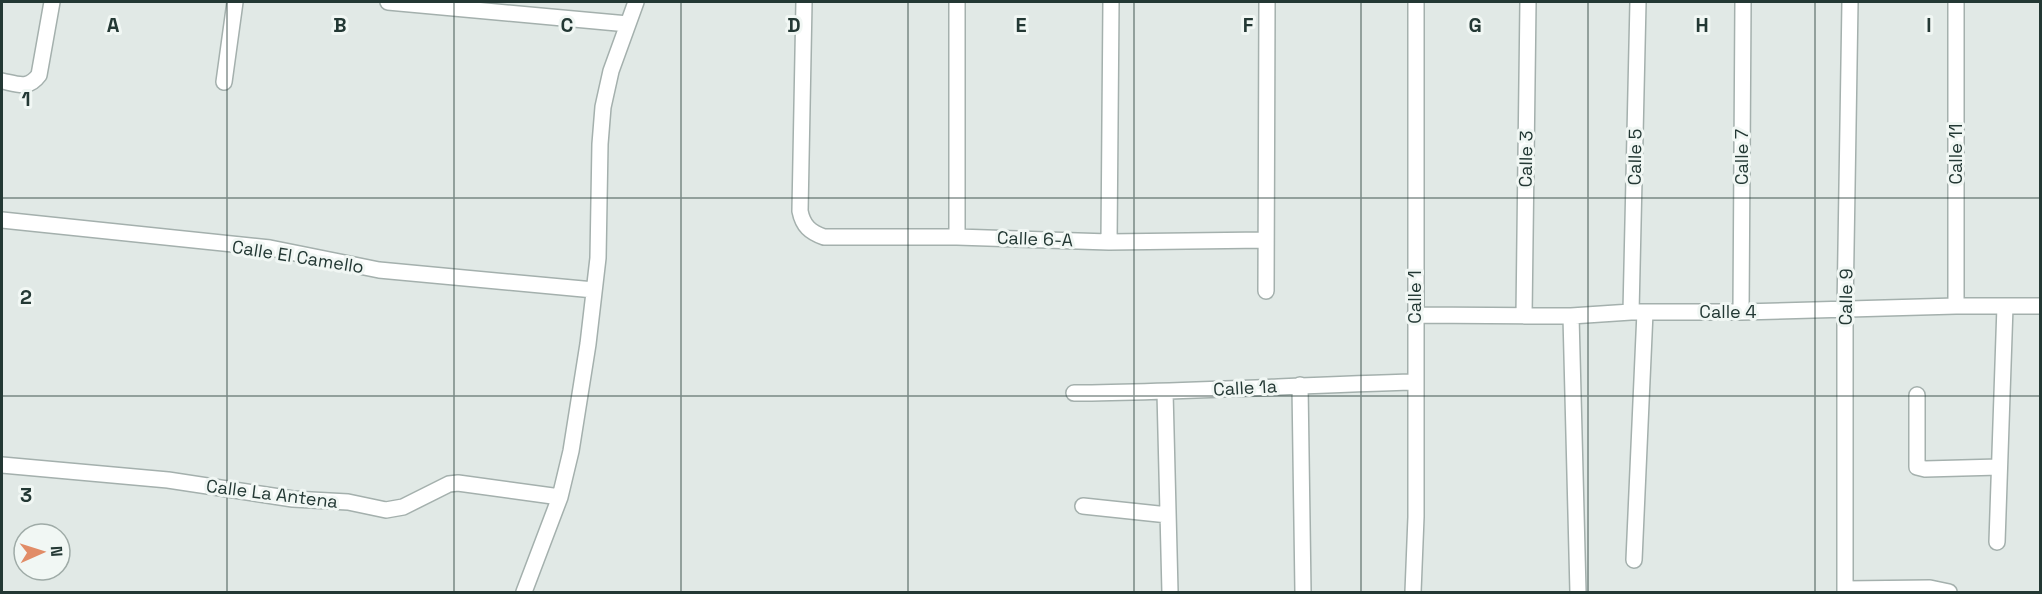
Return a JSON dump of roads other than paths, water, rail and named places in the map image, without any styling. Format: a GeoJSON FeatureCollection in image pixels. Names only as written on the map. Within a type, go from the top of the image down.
{"type":"FeatureCollection","features":[{"type":"Feature","properties":{"kind":"street"},"geometry":{"type":"LineString","coordinates":[[2,81],[26,85],[33,83],[39,75],[52,2]]}},
{"type":"Feature","properties":{"kind":"street"},"geometry":{"type":"LineString","coordinates":[[224,82],[235,2]]}},
{"type":"Feature","properties":{"kind":"street"},"geometry":{"type":"LineString","coordinates":[[388,2],[628,24]]}},
{"type":"Feature","properties":{"kind":"street"},"geometry":{"type":"LineString","coordinates":[[524,592],[560,497],[571,451],[588,344],[598,258],[603,107],[611,71],[636,2]]}},
{"type":"Feature","properties":{"kind":"street","name":"Calle 6-A"},"geometry":{"type":"LineString","coordinates":[[804,2],[800,211],[802,220],[814,234],[824,237],[957,237],[1109,242],[1265,240]]}},
{"type":"Feature","properties":{"kind":"street"},"geometry":{"type":"LineString","coordinates":[[957,2],[957,237]]}},
{"type":"Feature","properties":{"kind":"street"},"geometry":{"type":"LineString","coordinates":[[1109,242],[1111,2]]}},
{"type":"Feature","properties":{"kind":"street"},"geometry":{"type":"LineString","coordinates":[[1266,291],[1267,2]]}},
{"type":"Feature","properties":{"kind":"street","name":"Calle 1"},"geometry":{"type":"LineString","coordinates":[[1413,592],[1416,517],[1416,2]]}},
{"type":"Feature","properties":{"kind":"street","name":"Calle 3"},"geometry":{"type":"LineString","coordinates":[[1524,316],[1528,2]]}},
{"type":"Feature","properties":{"kind":"street","name":"Calle 5"},"geometry":{"type":"LineString","coordinates":[[1634,560],[1638,312],[1638,2]]}},
{"type":"Feature","properties":{"kind":"street","name":"Calle 7"},"geometry":{"type":"LineString","coordinates":[[1741,312],[1743,2]]}},
{"type":"Feature","properties":{"kind":"street","name":"Calle 9"},"geometry":{"type":"LineString","coordinates":[[1845,591],[1845,310],[1850,2]]}},
{"type":"Feature","properties":{"kind":"street","name":"Calle 11"},"geometry":{"type":"LineString","coordinates":[[1956,2],[1956,306]]}},
{"type":"Feature","properties":{"kind":"street","name":"Calle El Camello"},"geometry":{"type":"LineString","coordinates":[[2,220],[270,248],[379,270],[594,290]]}},
{"type":"Feature","properties":{"kind":"street"},"geometry":{"type":"LineString","coordinates":[[1997,542],[2005,306]]}},
{"type":"Feature","properties":{"kind":"street","name":"Calle 4"},"geometry":{"type":"LineString","coordinates":[[1415,315],[1571,316],[1638,312],[2040,306]]}},
{"type":"Feature","properties":{"kind":"street"},"geometry":{"type":"LineString","coordinates":[[1571,316],[1578,592]]}},
{"type":"Feature","properties":{"kind":"street","name":"Calle 1a"},"geometry":{"type":"LineString","coordinates":[[1074,393],[1165,392],[1415,382]]}},
{"type":"Feature","properties":{"kind":"street"},"geometry":{"type":"LineString","coordinates":[[1300,385],[1303,592]]}},
{"type":"Feature","properties":{"kind":"street"},"geometry":{"type":"LineString","coordinates":[[1165,392],[1170,592]]}},
{"type":"Feature","properties":{"kind":"street"},"geometry":{"type":"LineString","coordinates":[[1917,395],[1917,466],[1925,469],[1999,467]]}},
{"type":"Feature","properties":{"kind":"street","name":"Calle La Antena"},"geometry":{"type":"LineString","coordinates":[[2,465],[168,480],[293,499],[348,502],[386,510],[404,507],[449,484],[458,483],[560,497]]}},
{"type":"Feature","properties":{"kind":"street"},"geometry":{"type":"LineString","coordinates":[[1083,506],[1168,515]]}},
{"type":"Feature","properties":{"kind":"street"},"geometry":{"type":"LineString","coordinates":[[1845,591],[1930,588],[1949,592]]}}]}
